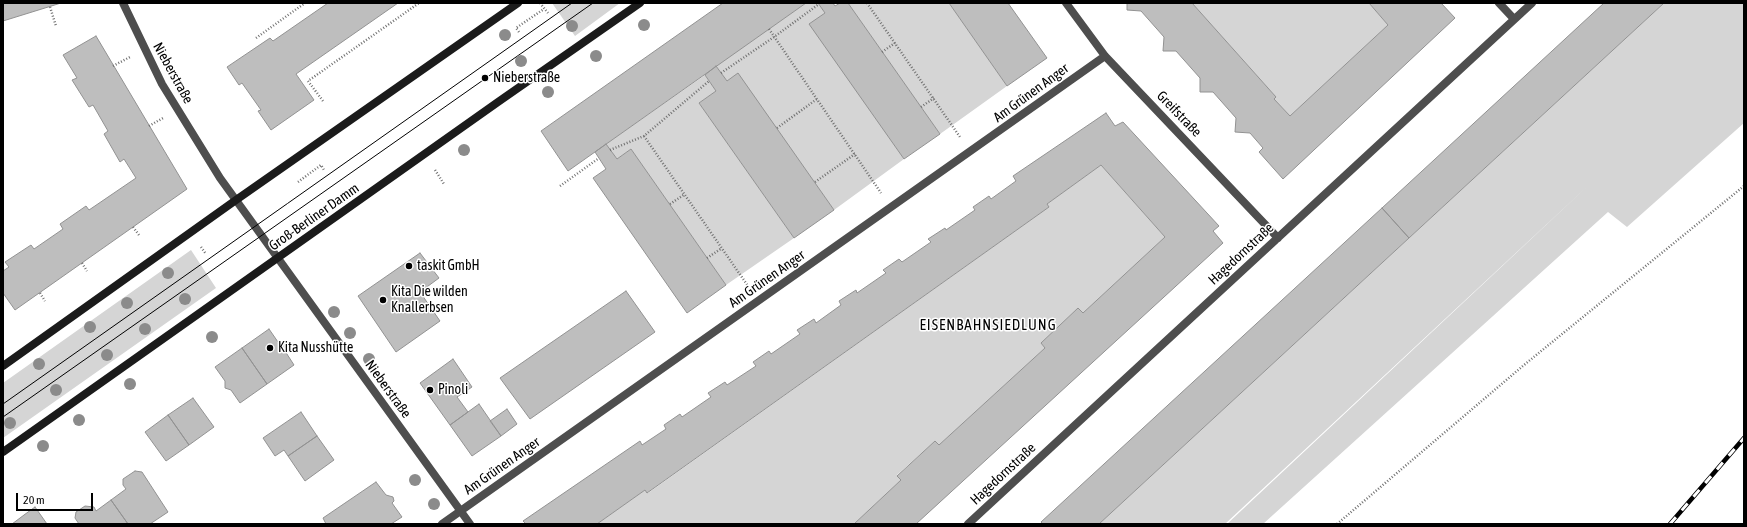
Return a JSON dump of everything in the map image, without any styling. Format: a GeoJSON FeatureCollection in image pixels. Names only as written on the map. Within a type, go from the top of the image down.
{"type":"FeatureCollection","features":[{"type":"Feature","properties":{"kind":"main road"},"geometry":{"type":"LineString","coordinates":[[3,366],[236,200],[518,3]]}},
{"type":"Feature","properties":{"kind":"main road","name":"Groß-Berliner Damm"},"geometry":{"type":"LineString","coordinates":[[3,452],[640,3]]}},
{"type":"Feature","properties":{"kind":"street","name":"Nieberstraße"},"geometry":{"type":"LineString","coordinates":[[123,3],[162,84],[220,178],[470,524]]}},
{"type":"Feature","properties":{"kind":"street","name":"Greifstraße"},"geometry":{"type":"LineString","coordinates":[[1066,3],[1106,56],[1278,238]]}},
{"type":"Feature","properties":{"kind":"street"},"geometry":{"type":"LineString","coordinates":[[1499,3],[1514,19]]}},
{"type":"Feature","properties":{"kind":"street","name":"Hagedornstraße"},"geometry":{"type":"LineString","coordinates":[[968,524],[1532,3]]}},
{"type":"Feature","properties":{"kind":"street","name":"Am Grünen Anger"},"geometry":{"type":"LineString","coordinates":[[442,524],[1106,56]]}},
{"type":"Feature","properties":{"kind":"path"},"geometry":{"type":"LineString","coordinates":[[256,38],[305,3]]}},
{"type":"Feature","properties":{"kind":"path"},"geometry":{"type":"LineString","coordinates":[[323,101],[308,82],[419,3]]}},
{"type":"Feature","properties":{"kind":"path"},"geometry":{"type":"LineString","coordinates":[[540,3],[548,13]]}},
{"type":"Feature","properties":{"kind":"path"},"geometry":{"type":"LineString","coordinates":[[867,3],[934,98],[970,153]]}},
{"type":"Feature","properties":{"kind":"path"},"geometry":{"type":"LineString","coordinates":[[721,73],[774,37],[818,4]]}},
{"type":"Feature","properties":{"kind":"path"},"geometry":{"type":"LineString","coordinates":[[50,6],[56,26]]}},
{"type":"Feature","properties":{"kind":"path"},"geometry":{"type":"LineString","coordinates":[[519,32],[516,28],[544,9]]}},
{"type":"Feature","properties":{"kind":"path"},"geometry":{"type":"LineString","coordinates":[[769,29],[856,154],[890,207]]}},
{"type":"Feature","properties":{"kind":"path"},"geometry":{"type":"LineString","coordinates":[[882,52],[895,43]]}},
{"type":"Feature","properties":{"kind":"path"},"geometry":{"type":"LineString","coordinates":[[113,66],[131,56]]}},
{"type":"Feature","properties":{"kind":"path"},"geometry":{"type":"LineString","coordinates":[[610,150],[644,136],[709,81]]}},
{"type":"Feature","properties":{"kind":"path"},"geometry":{"type":"LineString","coordinates":[[921,107],[934,98]]}},
{"type":"Feature","properties":{"kind":"path"},"geometry":{"type":"LineString","coordinates":[[776,128],[817,99]]}},
{"type":"Feature","properties":{"kind":"path"},"geometry":{"type":"LineString","coordinates":[[149,126],[165,117]]}},
{"type":"Feature","properties":{"kind":"path"},"geometry":{"type":"LineString","coordinates":[[644,136],[758,301]]}},
{"type":"Feature","properties":{"kind":"path"},"geometry":{"type":"LineString","coordinates":[[815,182],[856,154]]}},
{"type":"Feature","properties":{"kind":"path"},"geometry":{"type":"LineString","coordinates":[[560,186],[599,158]]}},
{"type":"Feature","properties":{"kind":"path"},"geometry":{"type":"LineString","coordinates":[[298,182],[321,165],[324,170]]}},
{"type":"Feature","properties":{"kind":"path"},"geometry":{"type":"LineString","coordinates":[[435,170],[444,184]]}},
{"type":"Feature","properties":{"kind":"path"},"geometry":{"type":"LineString","coordinates":[[295,176],[302,186]]}},
{"type":"Feature","properties":{"kind":"path"},"geometry":{"type":"LineString","coordinates":[[1337,524],[1524,365],[1744,186]]}},
{"type":"Feature","properties":{"kind":"path"},"geometry":{"type":"LineString","coordinates":[[670,204],[685,194]]}},
{"type":"Feature","properties":{"kind":"path"},"geometry":{"type":"LineString","coordinates":[[133,227],[138,235]]}},
{"type":"Feature","properties":{"kind":"path"},"geometry":{"type":"LineString","coordinates":[[199,245],[206,254]]}},
{"type":"Feature","properties":{"kind":"path"},"geometry":{"type":"LineString","coordinates":[[708,258],[722,248]]}},
{"type":"Feature","properties":{"kind":"path"},"geometry":{"type":"LineString","coordinates":[[82,263],[87,271]]}},
{"type":"Feature","properties":{"kind":"path"},"geometry":{"type":"LineString","coordinates":[[40,293],[45,301]]}},
{"type":"Feature","properties":{"kind":"shaded area"},"geometry":{"type":"Polygon","coordinates":[[[552,3],[620,3],[575,36],[552,3]]]}},
{"type":"Feature","properties":{"kind":"shaded area"},"geometry":{"type":"Polygon","coordinates":[[[806,3],[818,3],[825,13],[810,24],[904,159],[834,210],[738,74],[727,81],[716,66],[806,3]]]}},
{"type":"Feature","properties":{"kind":"shaded area"},"geometry":{"type":"Polygon","coordinates":[[[848,3],[949,3],[1007,86],[940,134],[848,3]]]}},
{"type":"Feature","properties":{"kind":"shaded area"},"geometry":{"type":"Polygon","coordinates":[[[1192,3],[1369,3],[1388,25],[1290,116],[1274,99],[1276,97],[1192,3]]]}},
{"type":"Feature","properties":{"kind":"shaded area"},"geometry":{"type":"Polygon","coordinates":[[[1664,3],[1744,3],[1744,123],[1627,227],[1608,212],[1263,524],[1227,524],[1592,182],[1225,524],[1099,524],[1664,3]]]}},
{"type":"Feature","properties":{"kind":"shaded area"},"geometry":{"type":"Polygon","coordinates":[[[705,75],[716,91],[699,103],[794,238],[726,285],[631,149],[617,159],[606,144],[705,75]]]}},
{"type":"Feature","properties":{"kind":"shaded area"},"geometry":{"type":"Polygon","coordinates":[[[1101,165],[1165,237],[1083,313],[1078,308],[1041,343],[1045,348],[939,445],[935,441],[897,475],[901,480],[854,524],[597,524],[645,490],[648,493],[1049,207],[1047,204],[1101,165]]]}},
{"type":"Feature","properties":{"kind":"shaded area"},"geometry":{"type":"Polygon","coordinates":[[[191,250],[216,288],[3,438],[3,383],[191,250]]]}},
{"type":"Feature","properties":{"kind":"building"},"geometry":{"type":"Polygon","coordinates":[[[3,3],[61,3],[3,21],[3,3]]]}},
{"type":"Feature","properties":{"kind":"building"},"geometry":{"type":"Polygon","coordinates":[[[328,3],[398,3],[296,74],[314,100],[271,130],[258,111],[261,110],[242,83],[239,85],[227,67],[270,38],[273,41],[328,3]]]}},
{"type":"Feature","properties":{"kind":"building"},"geometry":{"type":"Polygon","coordinates":[[[723,3],[806,3],[568,171],[541,131],[723,3]]]}},
{"type":"Feature","properties":{"kind":"building"},"geometry":{"type":"Polygon","coordinates":[[[818,3],[833,3],[835,6],[840,3],[848,3],[940,134],[904,159],[809,24],[825,13],[818,3]]]}},
{"type":"Feature","properties":{"kind":"building"},"geometry":{"type":"Polygon","coordinates":[[[949,3],[1008,3],[1047,58],[1007,86],[949,3]]]}},
{"type":"Feature","properties":{"kind":"building"},"geometry":{"type":"Polygon","coordinates":[[[1127,3],[1192,3],[1276,97],[1274,99],[1290,116],[1388,25],[1369,3],[1441,3],[1455,18],[1283,179],[1259,152],[1263,148],[1250,133],[1235,132],[1236,118],[1213,92],[1200,92],[1200,78],[1176,51],[1163,51],[1164,37],[1141,11],[1127,10],[1127,3]]]}},
{"type":"Feature","properties":{"kind":"building"},"geometry":{"type":"Polygon","coordinates":[[[1604,3],[1664,3],[1409,238],[1382,208],[1604,3]]]}},
{"type":"Feature","properties":{"kind":"building"},"geometry":{"type":"Polygon","coordinates":[[[96,36],[187,189],[15,310],[3,293],[3,271],[9,267],[5,262],[31,245],[34,249],[63,229],[60,224],[86,206],[89,210],[136,178],[124,159],[120,162],[104,134],[108,131],[93,105],[89,107],[72,80],[77,78],[63,55],[96,36]]]}},
{"type":"Feature","properties":{"kind":"building"},"geometry":{"type":"Polygon","coordinates":[[[716,66],[727,81],[738,73],[834,210],[794,238],[699,103],[716,91],[705,75],[716,66]]]}},
{"type":"Feature","properties":{"kind":"building"},"geometry":{"type":"Polygon","coordinates":[[[1106,113],[1115,126],[1123,122],[1219,226],[1213,231],[1223,243],[916,524],[854,524],[901,480],[897,476],[935,441],[939,445],[1045,348],[1041,343],[1078,308],[1083,313],[1165,237],[1101,165],[1047,204],[1049,207],[647,493],[645,490],[597,524],[526,524],[523,521],[640,441],[642,445],[666,429],[664,425],[680,414],[682,417],[711,397],[708,393],[725,382],[727,385],[756,366],[753,362],[769,351],[771,354],[800,334],[797,330],[814,319],[816,323],[841,305],[839,301],[856,290],[857,293],[886,273],[883,270],[899,259],[902,262],[931,242],[928,239],[945,228],[946,230],[975,210],[973,207],[989,196],[991,199],[1016,181],[1013,176],[1106,113]]]}},
{"type":"Feature","properties":{"kind":"building"},"geometry":{"type":"Polygon","coordinates":[[[606,144],[617,159],[631,149],[726,285],[687,313],[593,178],[606,169],[595,152],[606,144]]]}},
{"type":"Feature","properties":{"kind":"building"},"geometry":{"type":"Polygon","coordinates":[[[1382,208],[1409,238],[1099,524],[1043,524],[1041,522],[1382,208]]]}},
{"type":"Feature","properties":{"kind":"building"},"geometry":{"type":"Polygon","coordinates":[[[420,253],[439,278],[420,292],[440,321],[396,352],[358,296],[420,253]]]}},
{"type":"Feature","properties":{"kind":"building"},"geometry":{"type":"Polygon","coordinates":[[[626,291],[655,332],[530,419],[500,378],[626,291]]]}},
{"type":"Feature","properties":{"kind":"building"},"geometry":{"type":"Polygon","coordinates":[[[269,329],[278,342],[286,344],[287,348],[285,351],[294,365],[267,384],[242,348],[269,329]]]}},
{"type":"Feature","properties":{"kind":"building"},"geometry":{"type":"Polygon","coordinates":[[[242,348],[267,384],[240,403],[231,390],[225,388],[225,381],[215,367],[242,348]]]}},
{"type":"Feature","properties":{"kind":"building"},"geometry":{"type":"Polygon","coordinates":[[[453,359],[472,387],[457,397],[468,412],[450,425],[420,383],[453,359]]]}},
{"type":"Feature","properties":{"kind":"building"},"geometry":{"type":"Polygon","coordinates":[[[193,398],[214,427],[189,445],[168,415],[193,398]]]}},
{"type":"Feature","properties":{"kind":"building"},"geometry":{"type":"Polygon","coordinates":[[[479,404],[501,436],[472,456],[450,425],[479,404]]]}},
{"type":"Feature","properties":{"kind":"building"},"geometry":{"type":"Polygon","coordinates":[[[507,409],[517,424],[501,436],[490,421],[507,409]]]}},
{"type":"Feature","properties":{"kind":"building"},"geometry":{"type":"Polygon","coordinates":[[[301,412],[317,436],[288,456],[284,450],[275,456],[263,438],[301,412]]]}},
{"type":"Feature","properties":{"kind":"building"},"geometry":{"type":"Polygon","coordinates":[[[168,415],[189,445],[166,461],[145,432],[168,415]]]}},
{"type":"Feature","properties":{"kind":"building"},"geometry":{"type":"Polygon","coordinates":[[[317,436],[334,460],[305,481],[288,456],[317,436]]]}},
{"type":"Feature","properties":{"kind":"building"},"geometry":{"type":"Polygon","coordinates":[[[135,471],[142,472],[168,512],[150,524],[128,524],[111,500],[126,489],[123,485],[123,479],[135,471]]]}},
{"type":"Feature","properties":{"kind":"building"},"geometry":{"type":"Polygon","coordinates":[[[376,482],[386,495],[393,497],[394,501],[392,503],[402,517],[391,524],[326,524],[323,518],[376,482]]]}},
{"type":"Feature","properties":{"kind":"building"},"geometry":{"type":"Polygon","coordinates":[[[111,500],[128,524],[79,524],[75,518],[76,512],[85,506],[94,507],[96,511],[111,500]]]}},
{"type":"Feature","properties":{"kind":"building"},"geometry":{"type":"Polygon","coordinates":[[[35,507],[47,524],[12,524],[24,515],[35,507]]]}},
{"type":"Feature","properties":{"kind":"tram line"},"geometry":{"type":"LineString","coordinates":[[3,404],[572,3]]}},
{"type":"Feature","properties":{"kind":"tram line"},"geometry":{"type":"LineString","coordinates":[[3,417],[593,3]]}},
{"type":"Feature","properties":{"kind":"railway"},"geometry":{"type":"LineString","coordinates":[[1670,524],[1744,438]]}},
{"type":"Feature","properties":{"kind":"place","name":"Nieberstraße"},"geometry":{"type":"Point","coordinates":[485,78]}},
{"type":"Feature","properties":{"kind":"place","name":"taskit GmbH"},"geometry":{"type":"Point","coordinates":[409,266]}},
{"type":"Feature","properties":{"kind":"place","name":"Kita Die wilden Knallerbsen"},"geometry":{"type":"Point","coordinates":[383,300]}},
{"type":"Feature","properties":{"kind":"place","name":"Kita Nusshütte"},"geometry":{"type":"Point","coordinates":[270,348]}},
{"type":"Feature","properties":{"kind":"place","name":"Pinoli"},"geometry":{"type":"Point","coordinates":[430,390]}},
{"type":"Feature","properties":{"kind":"district","name":"EISENBAHNSIEDLUNG"},"geometry":{"type":"Point","coordinates":[988,325]}}]}
